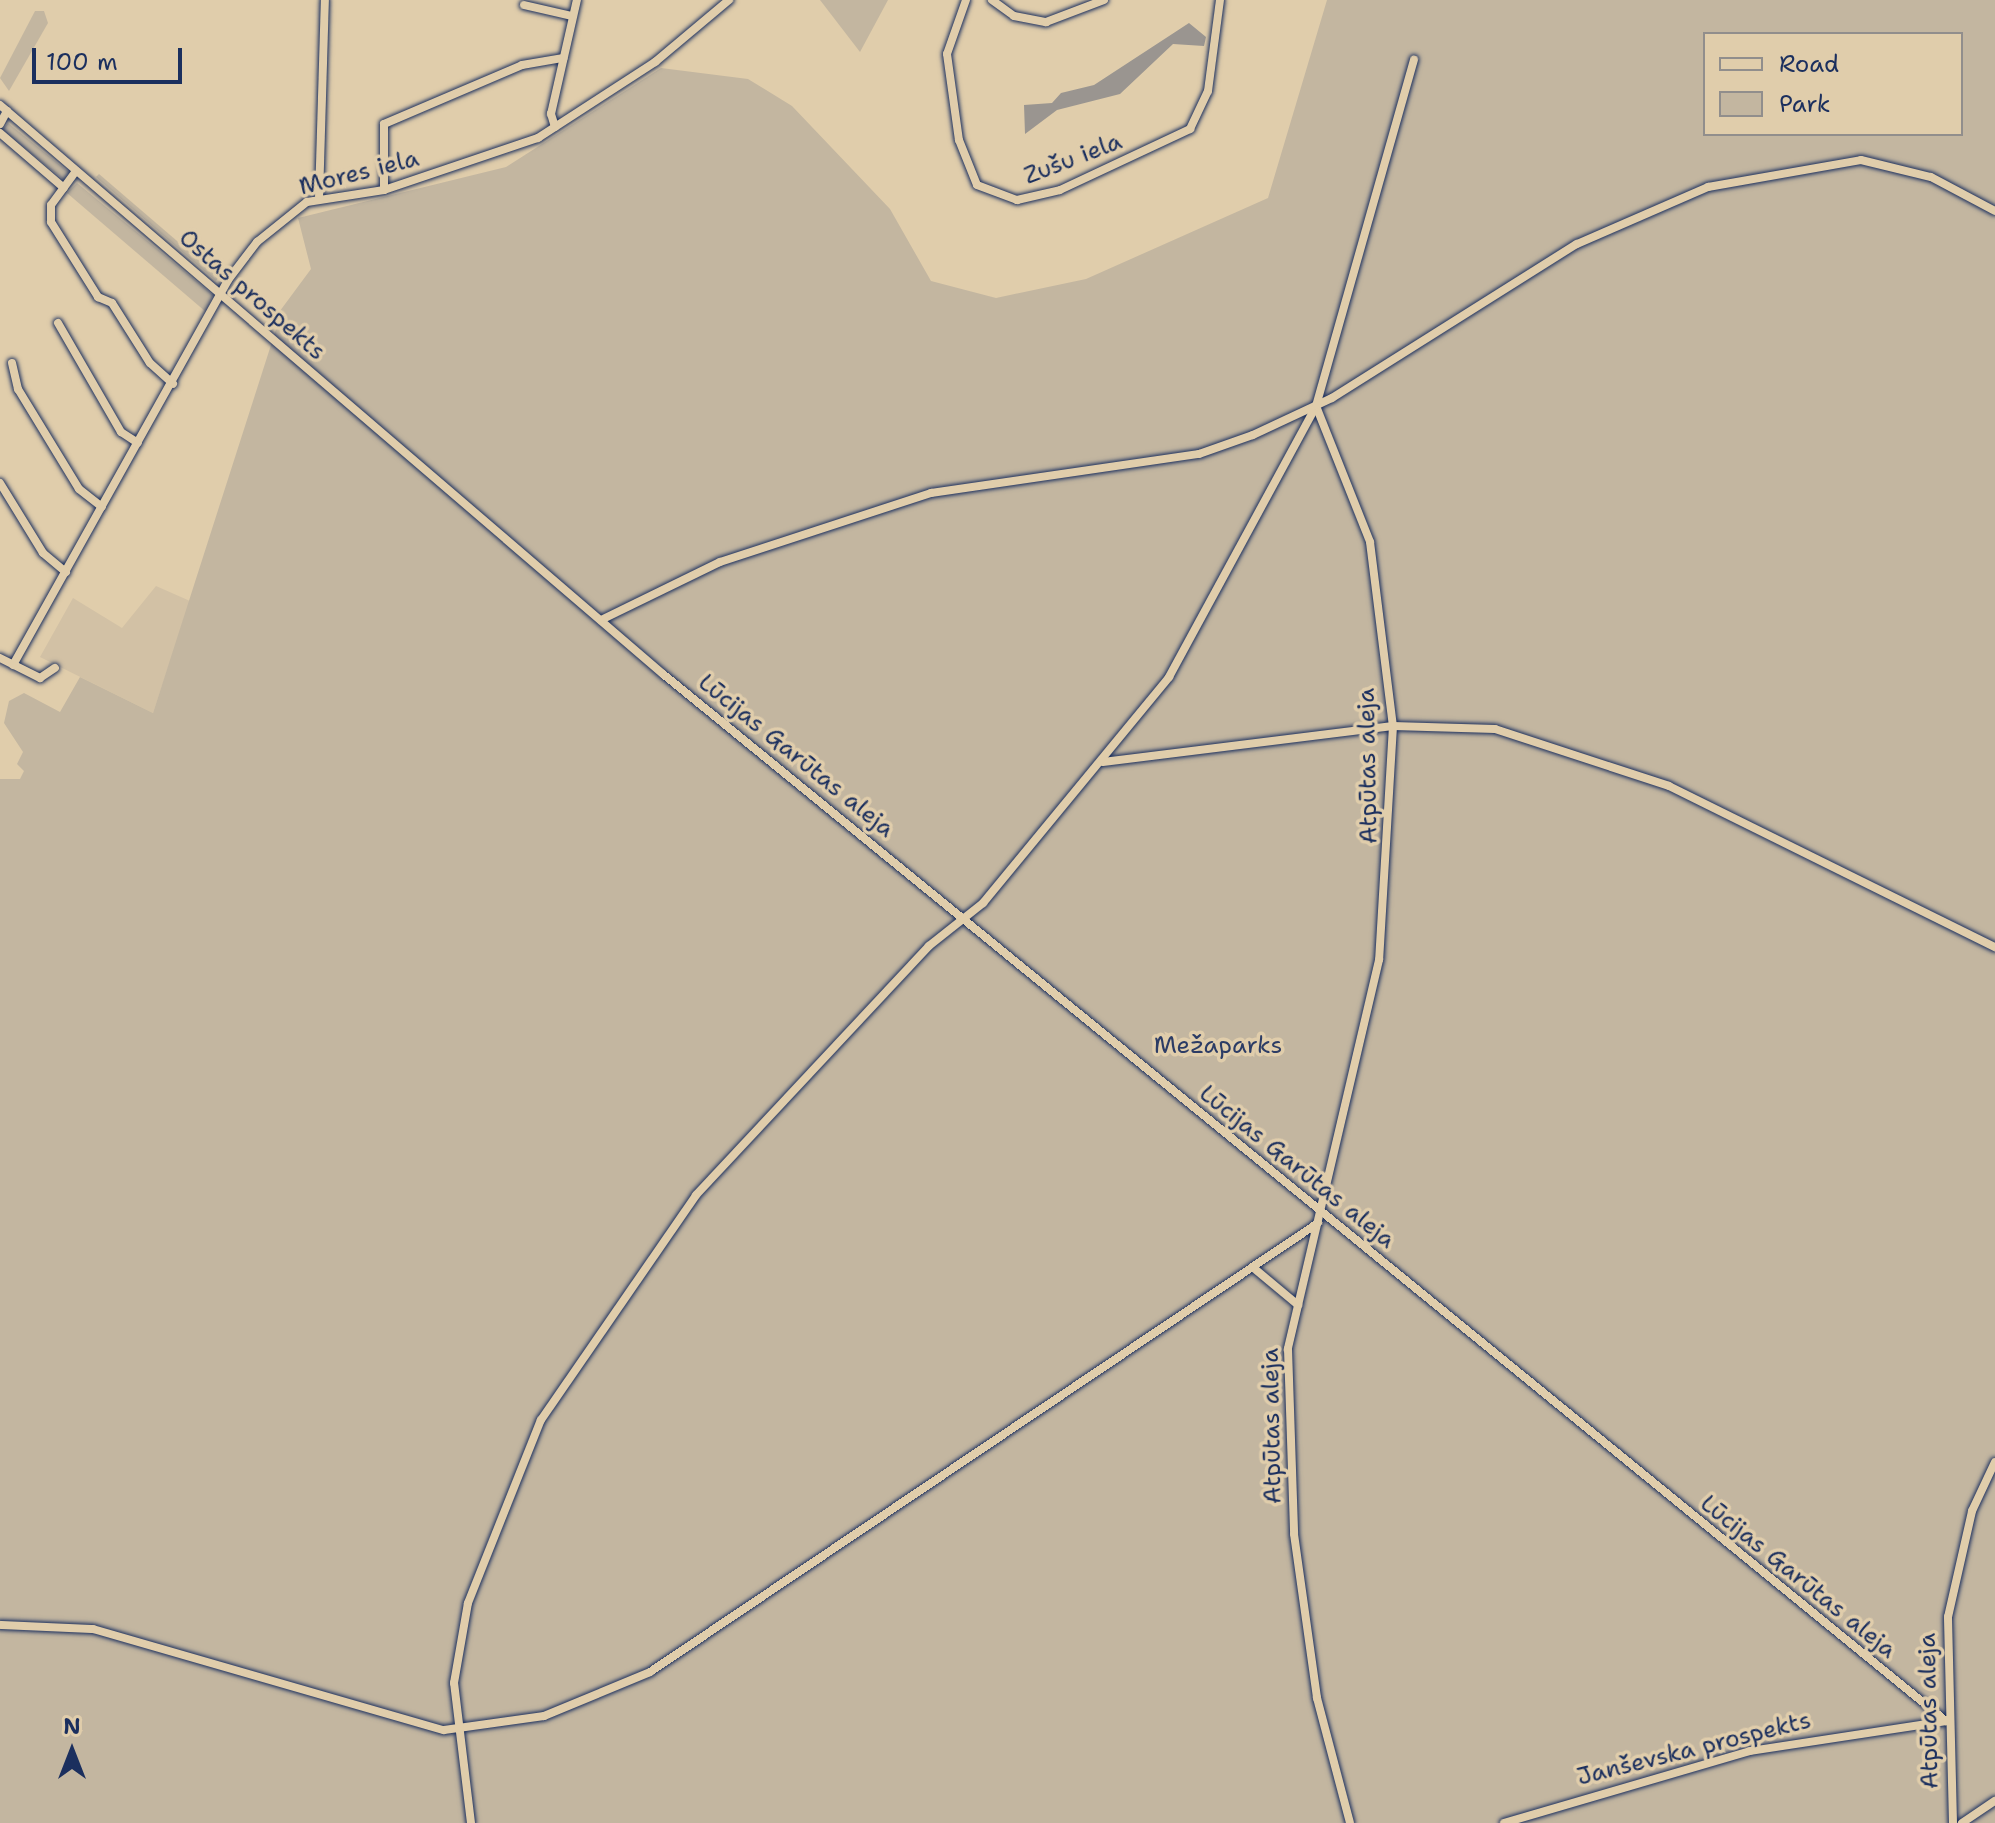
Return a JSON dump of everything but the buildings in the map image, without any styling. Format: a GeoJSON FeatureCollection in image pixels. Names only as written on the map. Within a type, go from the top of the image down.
{"type":"FeatureCollection","features":[{"type":"Feature","properties":{"kind":"street"},"geometry":{"type":"LineString","coordinates":[[319,198],[325,0]]}},
{"type":"Feature","properties":{"kind":"street"},"geometry":{"type":"LineString","coordinates":[[555,127],[551,114],[577,0]]}},
{"type":"Feature","properties":{"kind":"street","name":"Mores iela"},"geometry":{"type":"LineString","coordinates":[[13,665],[222,296],[257,242],[319,198],[384,190],[525,144],[655,62],[729,0]]}},
{"type":"Feature","properties":{"kind":"street","name":"Zušu iela"},"geometry":{"type":"LineString","coordinates":[[966,0],[947,54],[959,140],[982,189],[1027,200],[1190,129],[1208,91],[1220,0]]}},
{"type":"Feature","properties":{"kind":"street"},"geometry":{"type":"LineString","coordinates":[[992,0],[1014,16],[1046,22],[1104,0]]}},
{"type":"Feature","properties":{"kind":"street"},"geometry":{"type":"LineString","coordinates":[[524,5],[572,16]]}},
{"type":"Feature","properties":{"kind":"street"},"geometry":{"type":"LineString","coordinates":[[384,190],[384,124],[509,70],[563,58]]}},
{"type":"Feature","properties":{"kind":"street"},"geometry":{"type":"LineString","coordinates":[[471,1823],[454,1683],[475,1579],[541,1420],[577,1362],[696,1195],[964,918],[1103,762],[1169,677],[1316,406],[1414,60]]}},
{"type":"Feature","properties":{"kind":"street"},"geometry":{"type":"LineString","coordinates":[[0,124],[3,108]]}},
{"type":"Feature","properties":{"kind":"street","name":"Ostas prospekts"},"geometry":{"type":"LineString","coordinates":[[3,108],[479,516]]}},
{"type":"Feature","properties":{"kind":"street"},"geometry":{"type":"LineString","coordinates":[[0,133],[64,188]]}},
{"type":"Feature","properties":{"kind":"street"},"geometry":{"type":"LineString","coordinates":[[601,620],[720,562],[850,517],[1015,476],[1199,454],[1316,406],[1577,244],[1708,187],[1861,160],[1931,177],[1995,211]]}},
{"type":"Feature","properties":{"kind":"street"},"geometry":{"type":"LineString","coordinates":[[76,171],[51,205],[51,222],[98,297],[112,303],[150,363],[173,384]]}},
{"type":"Feature","properties":{"kind":"street"},"geometry":{"type":"LineString","coordinates":[[58,323],[121,432],[138,443]]}},
{"type":"Feature","properties":{"kind":"street"},"geometry":{"type":"LineString","coordinates":[[12,363],[18,389],[79,489],[102,507]]}},
{"type":"Feature","properties":{"kind":"street","name":"Atpūtas aleja"},"geometry":{"type":"LineString","coordinates":[[1316,406],[1370,542],[1393,726],[1379,960],[1298,1305],[1287,1376],[1294,1534],[1317,1698],[1350,1823]]}},
{"type":"Feature","properties":{"kind":"street"},"geometry":{"type":"LineString","coordinates":[[0,483],[43,553],[66,572]]}},
{"type":"Feature","properties":{"kind":"street","name":"Lūcijas Garūtas aleja"},"geometry":{"type":"LineString","coordinates":[[479,516],[964,918],[1319,1218],[1946,1721]]}},
{"type":"Feature","properties":{"kind":"street"},"geometry":{"type":"LineString","coordinates":[[0,658],[42,678],[55,668]]}},
{"type":"Feature","properties":{"kind":"street"},"geometry":{"type":"LineString","coordinates":[[1103,762],[1393,726],[1495,729],[1611,762],[1820,855],[1995,947]]}},
{"type":"Feature","properties":{"kind":"street"},"geometry":{"type":"LineString","coordinates":[[0,1625],[93,1629],[460,1731],[544,1716],[633,1682],[1256,1270],[1319,1218]]}},
{"type":"Feature","properties":{"kind":"street"},"geometry":{"type":"LineString","coordinates":[[1256,1270],[1298,1305]]}},
{"type":"Feature","properties":{"kind":"street","name":"Atpūtas aleja"},"geometry":{"type":"LineString","coordinates":[[1953,1823],[1946,1721],[1955,1574],[1995,1462]]}},
{"type":"Feature","properties":{"kind":"street","name":"Janševska prospekts"},"geometry":{"type":"LineString","coordinates":[[1504,1823],[1750,1751],[1946,1721]]}},
{"type":"Feature","properties":{"kind":"street"},"geometry":{"type":"LineString","coordinates":[[1962,1823],[1995,1801]]}},
{"type":"Feature","properties":{"kind":"shaded area"},"geometry":{"type":"Polygon","coordinates":[[[1189,23],[1206,37],[1204,46],[1173,44],[1120,94],[1057,110],[1025,134],[1024,105],[1052,103],[1061,93],[1094,85],[1189,23]]]}},
{"type":"Feature","properties":{"kind":"shaded area"},"geometry":{"type":"Polygon","coordinates":[[[156,586],[190,601],[153,713],[40,657],[73,598],[122,628],[156,586]]]}},
{"type":"Feature","properties":{"kind":"green space"},"geometry":{"type":"Polygon","coordinates":[[[820,0],[888,0],[860,52],[820,0]]]}},
{"type":"Feature","properties":{"kind":"green space","name":"Mežaparks"},"geometry":{"type":"Polygon","coordinates":[[[1327,0],[1995,0],[1995,1823],[0,1823],[0,779],[20,779],[24,771],[17,764],[23,752],[4,723],[9,701],[24,693],[60,712],[80,677],[153,713],[278,323],[274,319],[311,269],[298,218],[506,167],[661,68],[748,79],[792,106],[890,209],[931,281],[996,298],[1086,279],[1268,198],[1327,0]]]}},
{"type":"Feature","properties":{"kind":"green space"},"geometry":{"type":"Polygon","coordinates":[[[35,11],[44,11],[48,23],[9,91],[0,78],[35,11]]]}},
{"type":"Feature","properties":{"kind":"green space"},"geometry":{"type":"Polygon","coordinates":[[[8,123],[70,173],[65,180],[2,130],[8,123]]]}},
{"type":"Feature","properties":{"kind":"green space"},"geometry":{"type":"Polygon","coordinates":[[[99,174],[219,277],[216,281],[96,177],[99,174]]]}},
{"type":"Feature","properties":{"kind":"green space"},"geometry":{"type":"Polygon","coordinates":[[[77,183],[213,295],[206,312],[67,193],[77,183]]]}}]}
